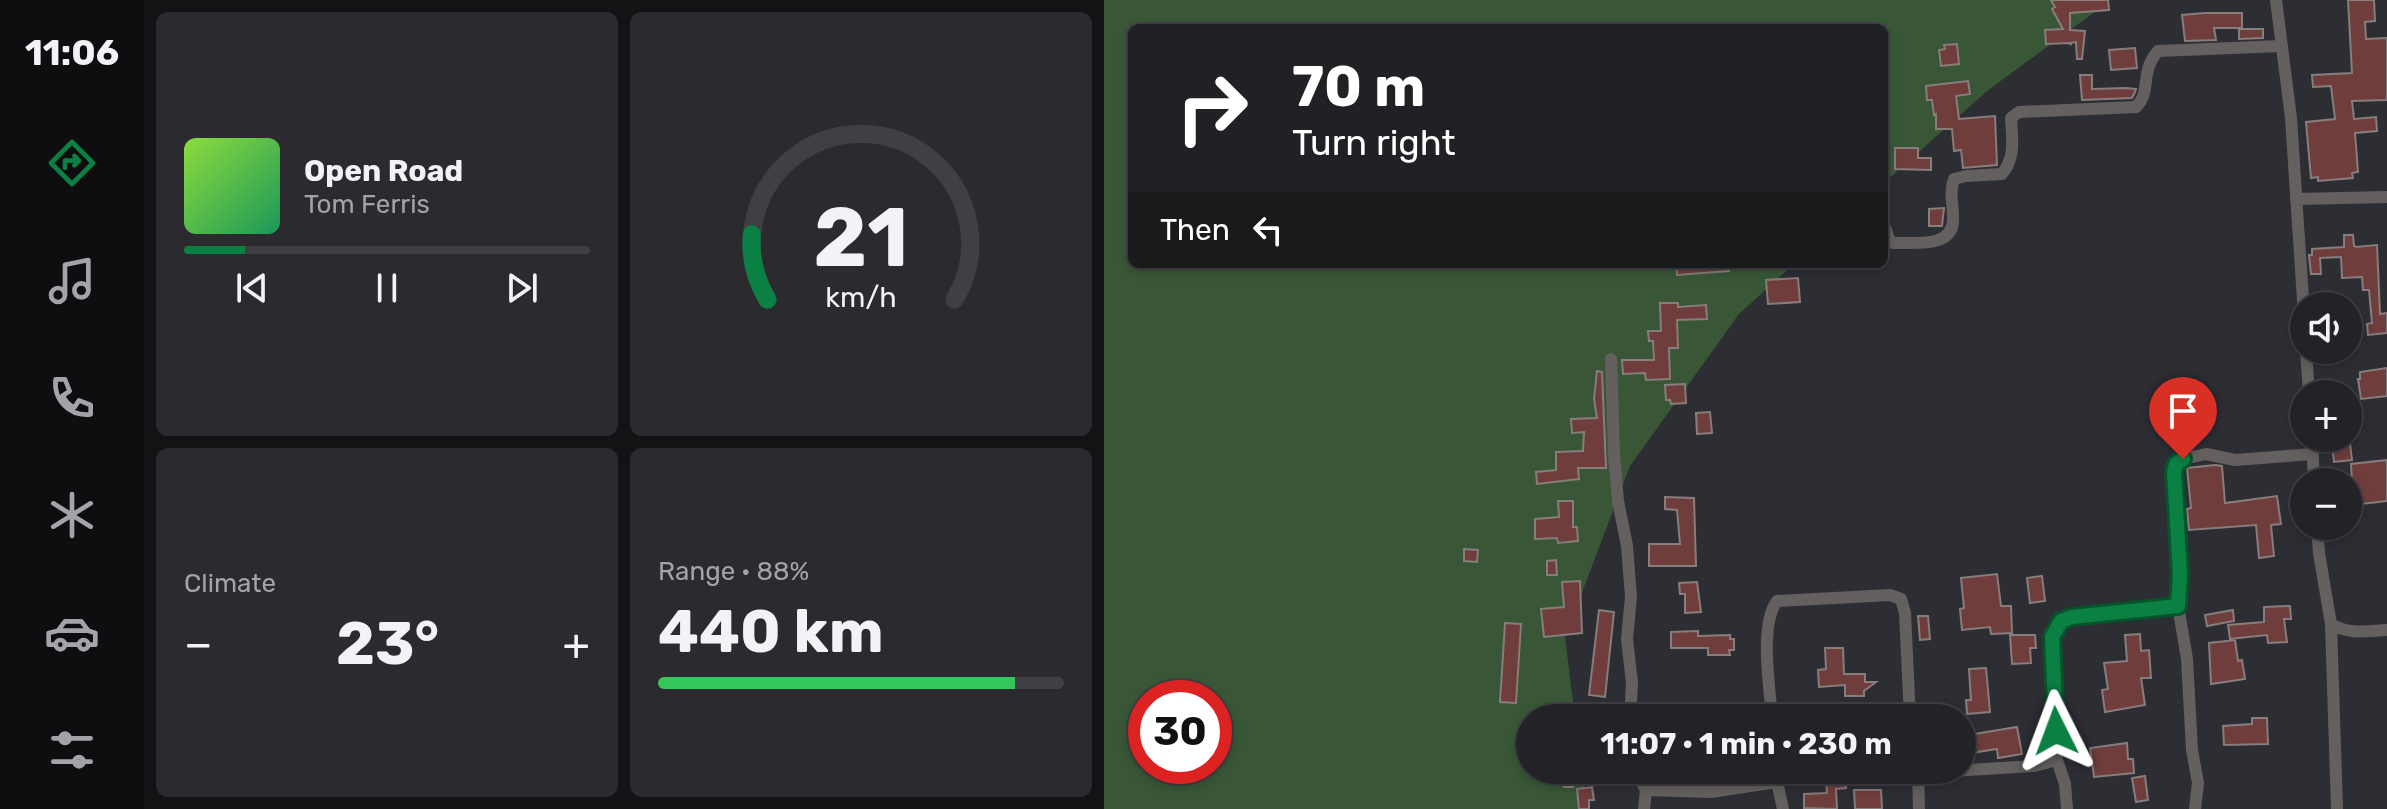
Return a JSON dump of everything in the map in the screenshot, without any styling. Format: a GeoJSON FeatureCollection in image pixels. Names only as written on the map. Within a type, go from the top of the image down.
{"type":"FeatureCollection","features":[{"type":"Feature","properties":{"kind":"street"},"geometry":{"type":"LineString","coordinates":[[2276,0],[2291,118],[2302,292]]}},
{"type":"Feature","properties":{"kind":"street"},"geometry":{"type":"LineString","coordinates":[[1888,236],[1893,243],[1941,241],[1949,234],[1954,221],[1950,190],[1954,179],[2002,174],[2010,164],[2012,154],[2011,118],[2019,112],[2136,107],[2143,98],[2149,61],[2158,51],[2281,46]]}},
{"type":"Feature","properties":{"kind":"street"},"geometry":{"type":"LineString","coordinates":[[2296,199],[2387,197]]}},
{"type":"Feature","properties":{"kind":"street"},"geometry":{"type":"LineString","coordinates":[[1611,359],[1617,485],[1631,597],[1627,639],[1632,683],[1631,704]]}},
{"type":"Feature","properties":{"kind":"street"},"geometry":{"type":"LineString","coordinates":[[2195,809],[2198,783],[2192,750],[2187,659],[2178,606],[2180,575],[2176,464],[2183,459],[2206,454],[2235,460],[2313,454],[2314,468]]}},
{"type":"Feature","properties":{"kind":"street"},"geometry":{"type":"LineString","coordinates":[[2318,540],[2331,624],[2337,809]]}},
{"type":"Feature","properties":{"kind":"street"},"geometry":{"type":"LineString","coordinates":[[1771,704],[1768,629],[1772,608],[1777,601],[1890,595],[1901,599],[1905,613],[1909,704]]}},
{"type":"Feature","properties":{"kind":"street"},"geometry":{"type":"LineString","coordinates":[[2067,809],[2065,784],[2056,757],[2052,637],[2055,629],[2061,621],[2072,617],[2178,606]]}},
{"type":"Feature","properties":{"kind":"street"},"geometry":{"type":"LineString","coordinates":[[2331,624],[2342,630],[2357,632],[2387,630]]}},
{"type":"Feature","properties":{"kind":"street"},"geometry":{"type":"LineString","coordinates":[[1976,770],[2035,766],[2056,757]]}},
{"type":"Feature","properties":{"kind":"street"},"geometry":{"type":"LineString","coordinates":[[1643,784],[1646,790],[1644,809]]}},
{"type":"Feature","properties":{"kind":"street"},"geometry":{"type":"LineString","coordinates":[[1646,790],[1711,792],[1744,784]]}},
{"type":"Feature","properties":{"kind":"street"},"geometry":{"type":"LineString","coordinates":[[1778,784],[1783,809]]}},
{"type":"Feature","properties":{"kind":"street"},"geometry":{"type":"LineString","coordinates":[[1918,784],[1919,809]]}},
{"type":"Feature","properties":{"kind":"green space"},"geometry":{"type":"Polygon","coordinates":[[[1104,0],[2111,0],[1987,91],[1888,179],[1888,24],[1128,24],[1128,268],[1790,268],[1739,314],[1630,466],[1565,637],[1573,704],[1516,704],[1516,784],[1584,784],[1587,809],[1104,809],[1104,0]]]}},
{"type":"Feature","properties":{"kind":"building"},"geometry":{"type":"Polygon","coordinates":[[[2051,0],[2108,0],[2109,10],[2070,13],[2070,30],[2085,31],[2082,59],[2077,59],[2076,42],[2071,45],[2046,44],[2045,30],[2063,29],[2052,9],[2055,7],[2051,0]]]}},
{"type":"Feature","properties":{"kind":"building"},"geometry":{"type":"Polygon","coordinates":[[[2348,0],[2374,0],[2375,21],[2365,22],[2366,39],[2387,38],[2387,100],[2352,101],[2354,119],[2376,117],[2377,131],[2355,133],[2358,172],[2352,173],[2353,178],[2318,181],[2318,177],[2311,178],[2306,122],[2335,119],[2331,86],[2313,87],[2312,75],[2352,73],[2348,0]]]}},
{"type":"Feature","properties":{"kind":"building"},"geometry":{"type":"Polygon","coordinates":[[[2242,13],[2242,28],[2214,28],[2216,40],[2185,41],[2182,15],[2242,13]]]}},
{"type":"Feature","properties":{"kind":"building"},"geometry":{"type":"Polygon","coordinates":[[[2239,29],[2263,29],[2263,38],[2239,39],[2239,29]]]}},
{"type":"Feature","properties":{"kind":"building"},"geometry":{"type":"Polygon","coordinates":[[[1957,44],[1959,64],[1941,66],[1939,50],[1945,49],[1944,45],[1957,44]]]}},
{"type":"Feature","properties":{"kind":"building"},"geometry":{"type":"Polygon","coordinates":[[[2135,48],[2137,68],[2111,70],[2109,50],[2135,48]]]}},
{"type":"Feature","properties":{"kind":"building"},"geometry":{"type":"Polygon","coordinates":[[[2080,75],[2092,75],[2092,89],[2136,89],[2132,98],[2082,100],[2080,75]]]}},
{"type":"Feature","properties":{"kind":"building"},"geometry":{"type":"Polygon","coordinates":[[[1968,81],[1970,94],[1956,96],[1959,119],[1995,116],[1997,165],[1963,168],[1961,150],[1954,151],[1952,129],[1936,129],[1936,114],[1932,100],[1927,100],[1926,86],[1968,81]]]}},
{"type":"Feature","properties":{"kind":"building"},"geometry":{"type":"Polygon","coordinates":[[[1895,148],[1918,148],[1918,158],[1931,158],[1931,170],[1895,169],[1895,148]]]}},
{"type":"Feature","properties":{"kind":"building"},"geometry":{"type":"Polygon","coordinates":[[[1944,208],[1942,226],[1929,226],[1929,209],[1944,208]]]}},
{"type":"Feature","properties":{"kind":"building"},"geometry":{"type":"Polygon","coordinates":[[[2344,235],[2353,235],[2356,247],[2377,245],[2380,314],[2387,313],[2387,333],[2368,335],[2367,324],[2372,323],[2369,290],[2363,290],[2362,277],[2342,278],[2341,257],[2320,258],[2321,274],[2311,274],[2309,255],[2312,255],[2312,249],[2344,247],[2344,235]]]}},
{"type":"Feature","properties":{"kind":"building"},"geometry":{"type":"Polygon","coordinates":[[[1676,268],[1729,268],[1729,271],[1677,275],[1676,268]]]}},
{"type":"Feature","properties":{"kind":"building"},"geometry":{"type":"Polygon","coordinates":[[[1798,278],[1800,302],[1768,304],[1766,280],[1798,278]]]}},
{"type":"Feature","properties":{"kind":"building"},"geometry":{"type":"Polygon","coordinates":[[[1660,303],[1678,303],[1678,307],[1706,305],[1707,319],[1677,320],[1678,348],[1669,348],[1670,379],[1646,380],[1645,373],[1623,374],[1622,360],[1654,360],[1653,341],[1649,341],[1648,331],[1661,331],[1660,303]]]}},
{"type":"Feature","properties":{"kind":"building"},"geometry":{"type":"Polygon","coordinates":[[[2387,368],[2387,396],[2362,399],[2362,380],[2358,379],[2360,372],[2387,368]]]}},
{"type":"Feature","properties":{"kind":"building"},"geometry":{"type":"Polygon","coordinates":[[[1597,371],[1602,372],[1606,468],[1578,468],[1579,479],[1537,484],[1536,472],[1556,470],[1556,452],[1583,451],[1584,432],[1572,433],[1571,419],[1597,418],[1594,399],[1597,371]]]}},
{"type":"Feature","properties":{"kind":"building"},"geometry":{"type":"Polygon","coordinates":[[[1685,384],[1686,403],[1671,404],[1670,400],[1666,400],[1665,385],[1685,384]]]}},
{"type":"Feature","properties":{"kind":"building"},"geometry":{"type":"Polygon","coordinates":[[[1710,412],[1712,433],[1697,434],[1696,413],[1710,412]]]}},
{"type":"Feature","properties":{"kind":"building"},"geometry":{"type":"Polygon","coordinates":[[[2333,452],[2351,452],[2352,460],[2334,462],[2333,452]]]}},
{"type":"Feature","properties":{"kind":"building"},"geometry":{"type":"Polygon","coordinates":[[[2387,460],[2387,501],[2362,504],[2362,468],[2351,468],[2351,464],[2387,460]]]}},
{"type":"Feature","properties":{"kind":"building"},"geometry":{"type":"Polygon","coordinates":[[[2222,466],[2225,503],[2277,496],[2281,524],[2271,525],[2274,556],[2259,558],[2256,525],[2189,530],[2187,509],[2191,508],[2187,468],[2222,466]]]}},
{"type":"Feature","properties":{"kind":"building"},"geometry":{"type":"Polygon","coordinates":[[[1665,497],[1694,498],[1696,566],[1649,566],[1649,544],[1680,544],[1677,510],[1665,509],[1665,497]]]}},
{"type":"Feature","properties":{"kind":"building"},"geometry":{"type":"Polygon","coordinates":[[[1558,501],[1573,501],[1573,527],[1577,527],[1578,541],[1558,543],[1557,538],[1535,539],[1535,519],[1559,517],[1558,501]]]}},
{"type":"Feature","properties":{"kind":"building"},"geometry":{"type":"Polygon","coordinates":[[[1464,549],[1478,550],[1477,562],[1464,561],[1464,549]]]}},
{"type":"Feature","properties":{"kind":"building"},"geometry":{"type":"Polygon","coordinates":[[[1556,560],[1557,575],[1547,575],[1547,561],[1556,560]]]}},
{"type":"Feature","properties":{"kind":"building"},"geometry":{"type":"Polygon","coordinates":[[[1997,574],[2001,606],[2011,606],[2012,633],[1991,634],[1990,627],[1962,630],[1960,609],[1964,608],[1961,578],[1997,574]]]}},
{"type":"Feature","properties":{"kind":"building"},"geometry":{"type":"Polygon","coordinates":[[[2042,576],[2045,601],[2030,603],[2027,578],[2042,576]]]}},
{"type":"Feature","properties":{"kind":"building"},"geometry":{"type":"Polygon","coordinates":[[[1580,581],[1582,633],[1544,637],[1541,609],[1564,607],[1562,582],[1580,581]]]}},
{"type":"Feature","properties":{"kind":"building"},"geometry":{"type":"Polygon","coordinates":[[[1697,582],[1701,612],[1685,613],[1685,594],[1680,594],[1679,583],[1697,582]]]}},
{"type":"Feature","properties":{"kind":"building"},"geometry":{"type":"Polygon","coordinates":[[[2290,606],[2291,619],[2284,619],[2287,642],[2268,643],[2267,635],[2230,639],[2228,625],[2264,622],[2264,607],[2290,606]]]}},
{"type":"Feature","properties":{"kind":"building"},"geometry":{"type":"Polygon","coordinates":[[[1599,610],[1614,612],[1605,697],[1589,695],[1599,610]]]}},
{"type":"Feature","properties":{"kind":"building"},"geometry":{"type":"Polygon","coordinates":[[[2233,610],[2234,621],[2207,626],[2205,615],[2233,610]]]}},
{"type":"Feature","properties":{"kind":"building"},"geometry":{"type":"Polygon","coordinates":[[[1918,616],[1928,616],[1930,639],[1920,640],[1918,616]]]}},
{"type":"Feature","properties":{"kind":"building"},"geometry":{"type":"Polygon","coordinates":[[[1505,623],[1521,624],[1516,703],[1500,702],[1505,623]]]}},
{"type":"Feature","properties":{"kind":"building"},"geometry":{"type":"Polygon","coordinates":[[[1698,631],[1698,636],[1730,635],[1730,639],[1734,639],[1734,650],[1729,650],[1730,655],[1708,655],[1708,648],[1671,648],[1671,632],[1698,631]]]}},
{"type":"Feature","properties":{"kind":"building"},"geometry":{"type":"Polygon","coordinates":[[[2140,634],[2141,651],[2149,650],[2151,678],[2141,678],[2145,705],[2105,712],[2102,690],[2108,689],[2104,663],[2127,661],[2125,635],[2140,634]]]}},
{"type":"Feature","properties":{"kind":"building"},"geometry":{"type":"Polygon","coordinates":[[[2010,635],[2035,635],[2036,648],[2030,648],[2031,663],[2012,664],[2010,635]]]}},
{"type":"Feature","properties":{"kind":"building"},"geometry":{"type":"Polygon","coordinates":[[[2235,640],[2245,679],[2211,684],[2209,643],[2235,640]]]}},
{"type":"Feature","properties":{"kind":"building"},"geometry":{"type":"Polygon","coordinates":[[[1825,648],[1843,648],[1844,674],[1865,674],[1865,682],[1876,682],[1864,691],[1864,696],[1845,696],[1845,685],[1819,687],[1818,670],[1826,669],[1825,648]]]}},
{"type":"Feature","properties":{"kind":"building"},"geometry":{"type":"Polygon","coordinates":[[[1986,668],[1990,712],[1976,713],[1976,704],[1966,704],[1966,700],[1971,700],[1969,669],[1986,668]]]}},
{"type":"Feature","properties":{"kind":"building"},"geometry":{"type":"Polygon","coordinates":[[[2252,718],[2267,718],[2268,744],[2224,745],[2223,726],[2252,724],[2252,718]]]}},
{"type":"Feature","properties":{"kind":"building"},"geometry":{"type":"Polygon","coordinates":[[[2017,727],[2022,754],[1998,758],[1997,749],[1976,752],[1976,734],[2017,727]]]}},
{"type":"Feature","properties":{"kind":"building"},"geometry":{"type":"Polygon","coordinates":[[[2127,743],[2128,759],[2133,759],[2134,773],[2094,777],[2090,748],[2127,743]]]}},
{"type":"Feature","properties":{"kind":"building"},"geometry":{"type":"Polygon","coordinates":[[[2145,776],[2148,800],[2136,802],[2132,778],[2145,776]]]}},
{"type":"Feature","properties":{"kind":"building"},"geometry":{"type":"Polygon","coordinates":[[[1826,784],[1846,784],[1846,788],[1836,789],[1837,809],[1804,808],[1804,794],[1827,793],[1826,784]]]}},
{"type":"Feature","properties":{"kind":"building"},"geometry":{"type":"Polygon","coordinates":[[[1592,787],[1594,800],[1589,800],[1589,809],[1579,809],[1577,789],[1592,787]]]}},
{"type":"Feature","properties":{"kind":"building"},"geometry":{"type":"Polygon","coordinates":[[[1854,790],[1881,790],[1882,809],[1855,809],[1854,790]]]}},
{"type":"Feature","properties":{"kind":"route"},"geometry":{"type":"LineString","coordinates":[[2056,731],[2052,637],[2061,621],[2072,617],[2178,606],[2180,575],[2174,472],[2176,464],[2183,459]]}}]}
